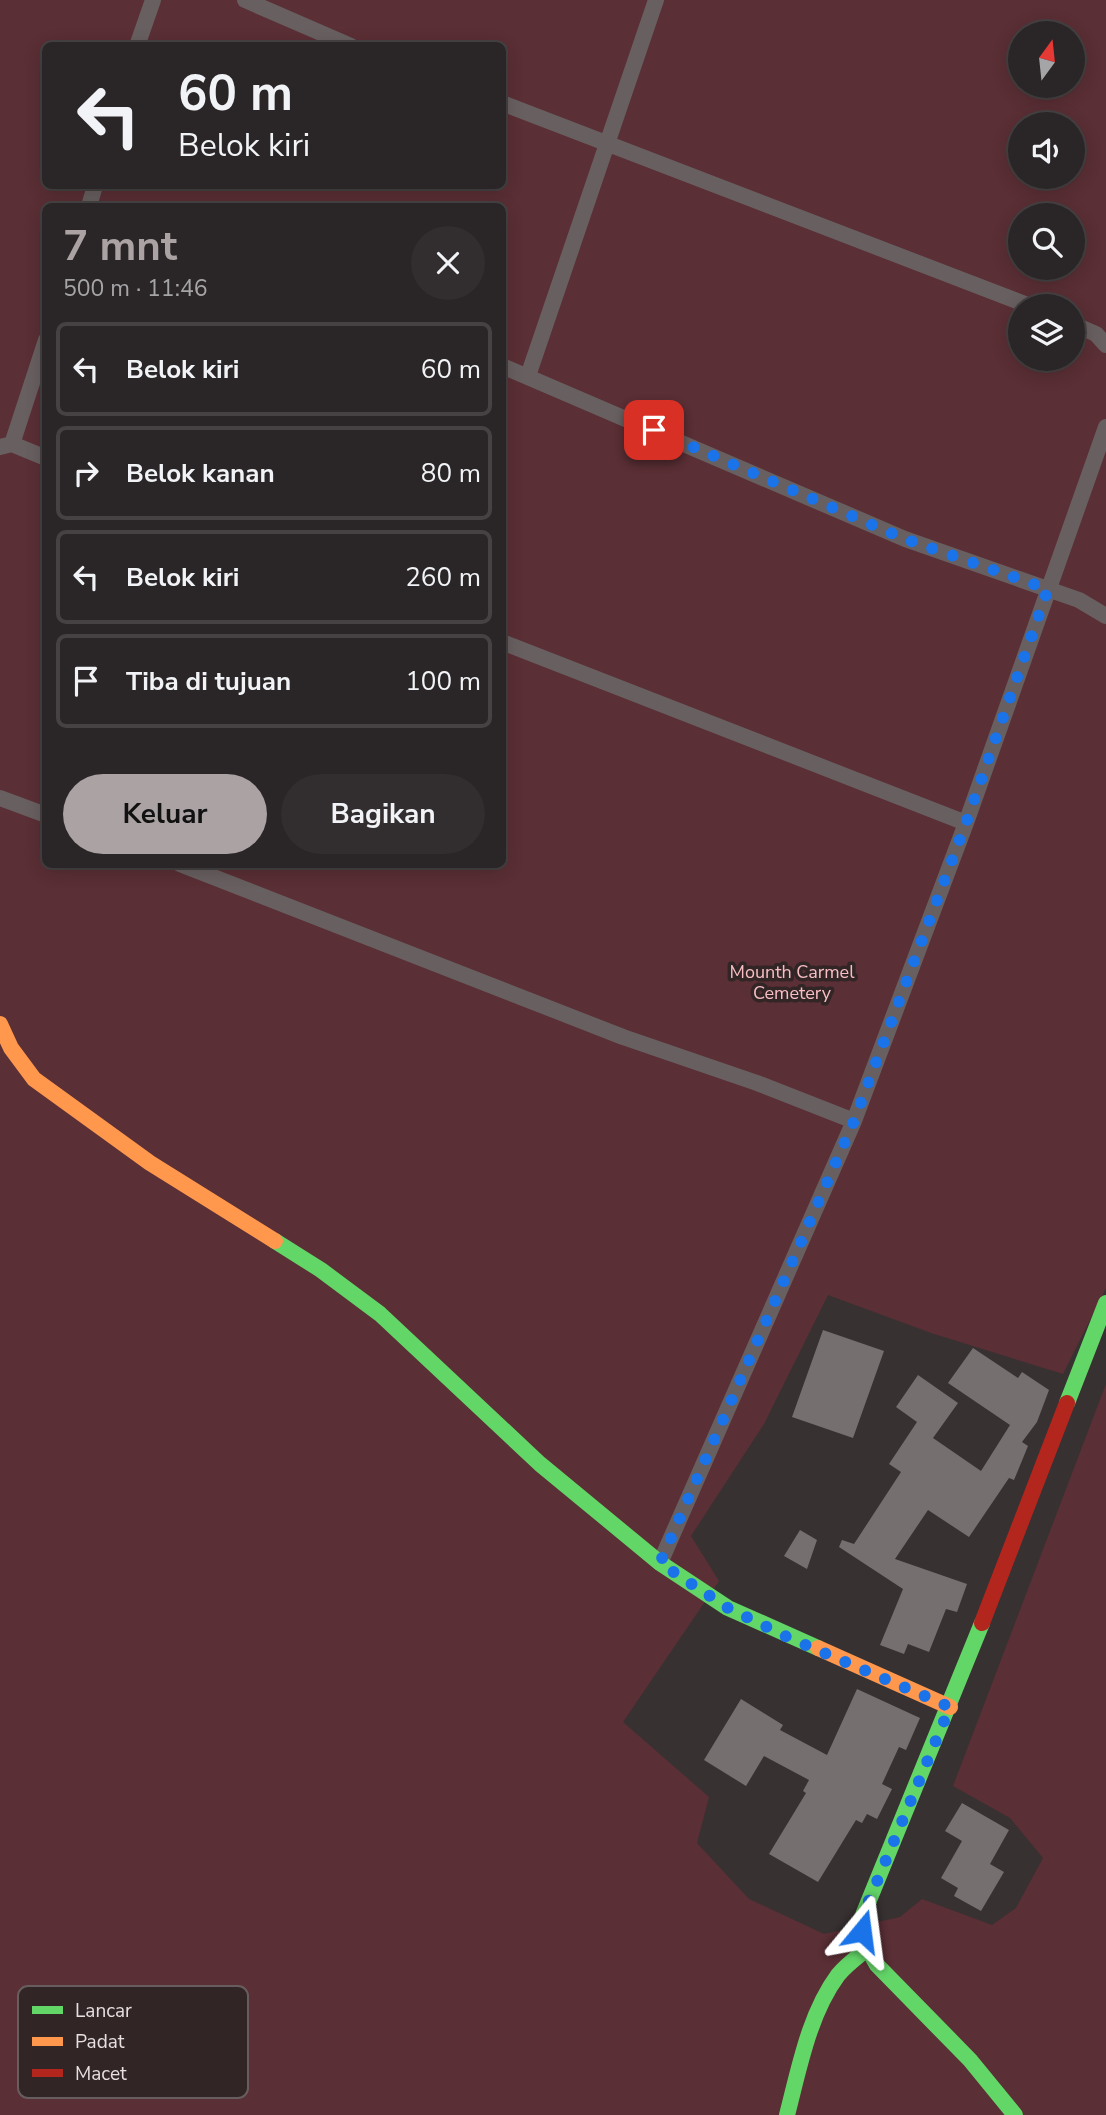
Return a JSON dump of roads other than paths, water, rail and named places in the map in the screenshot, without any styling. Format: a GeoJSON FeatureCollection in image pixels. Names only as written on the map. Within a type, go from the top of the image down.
{"type":"FeatureCollection","features":[{"type":"Feature","properties":{"kind":"street"},"geometry":{"type":"LineString","coordinates":[[0,1024],[11,1048],[34,1079],[149,1163],[321,1270],[380,1314],[540,1464],[660,1563],[728,1608],[787,1637],[950,1707]]}},
{"type":"Feature","properties":{"kind":"street"},"geometry":{"type":"LineString","coordinates":[[1015,2115],[970,2060],[877,1965],[867,1949],[862,1931],[863,1915],[950,1707],[1106,1303]]}},
{"type":"Feature","properties":{"kind":"street"},"geometry":{"type":"LineString","coordinates":[[787,2115],[810,2035],[836,1978],[867,1949]]}},
{"type":"Feature","properties":{"kind":"lane"},"geometry":{"type":"LineString","coordinates":[[138,42],[153,0]]}},
{"type":"Feature","properties":{"kind":"lane"},"geometry":{"type":"LineString","coordinates":[[245,0],[342,42]]}},
{"type":"Feature","properties":{"kind":"lane"},"geometry":{"type":"LineString","coordinates":[[528,376],[656,0]]}},
{"type":"Feature","properties":{"kind":"lane"},"geometry":{"type":"LineString","coordinates":[[506,104],[786,215],[1008,298]]}},
{"type":"Feature","properties":{"kind":"lane"},"geometry":{"type":"LineString","coordinates":[[1085,329],[1096,334],[1106,345]]}},
{"type":"Feature","properties":{"kind":"lane"},"geometry":{"type":"LineString","coordinates":[[42,351],[6,446],[42,457]]}},
{"type":"Feature","properties":{"kind":"lane"},"geometry":{"type":"LineString","coordinates":[[506,368],[905,539],[1079,600],[1106,616]]}},
{"type":"Feature","properties":{"kind":"lane"},"geometry":{"type":"LineString","coordinates":[[660,1563],[854,1121],[966,823],[1106,428]]}},
{"type":"Feature","properties":{"kind":"lane"},"geometry":{"type":"LineString","coordinates":[[506,644],[966,823]]}},
{"type":"Feature","properties":{"kind":"lane"},"geometry":{"type":"LineString","coordinates":[[0,798],[42,814]]}},
{"type":"Feature","properties":{"kind":"lane"},"geometry":{"type":"LineString","coordinates":[[190,868],[623,1037],[757,1083],[854,1121]]}},
{"type":"Feature","properties":{"kind":"park label","name":"Mounth Carmel Cemetery"},"geometry":{"type":"Point","coordinates":[792,982]}}]}
